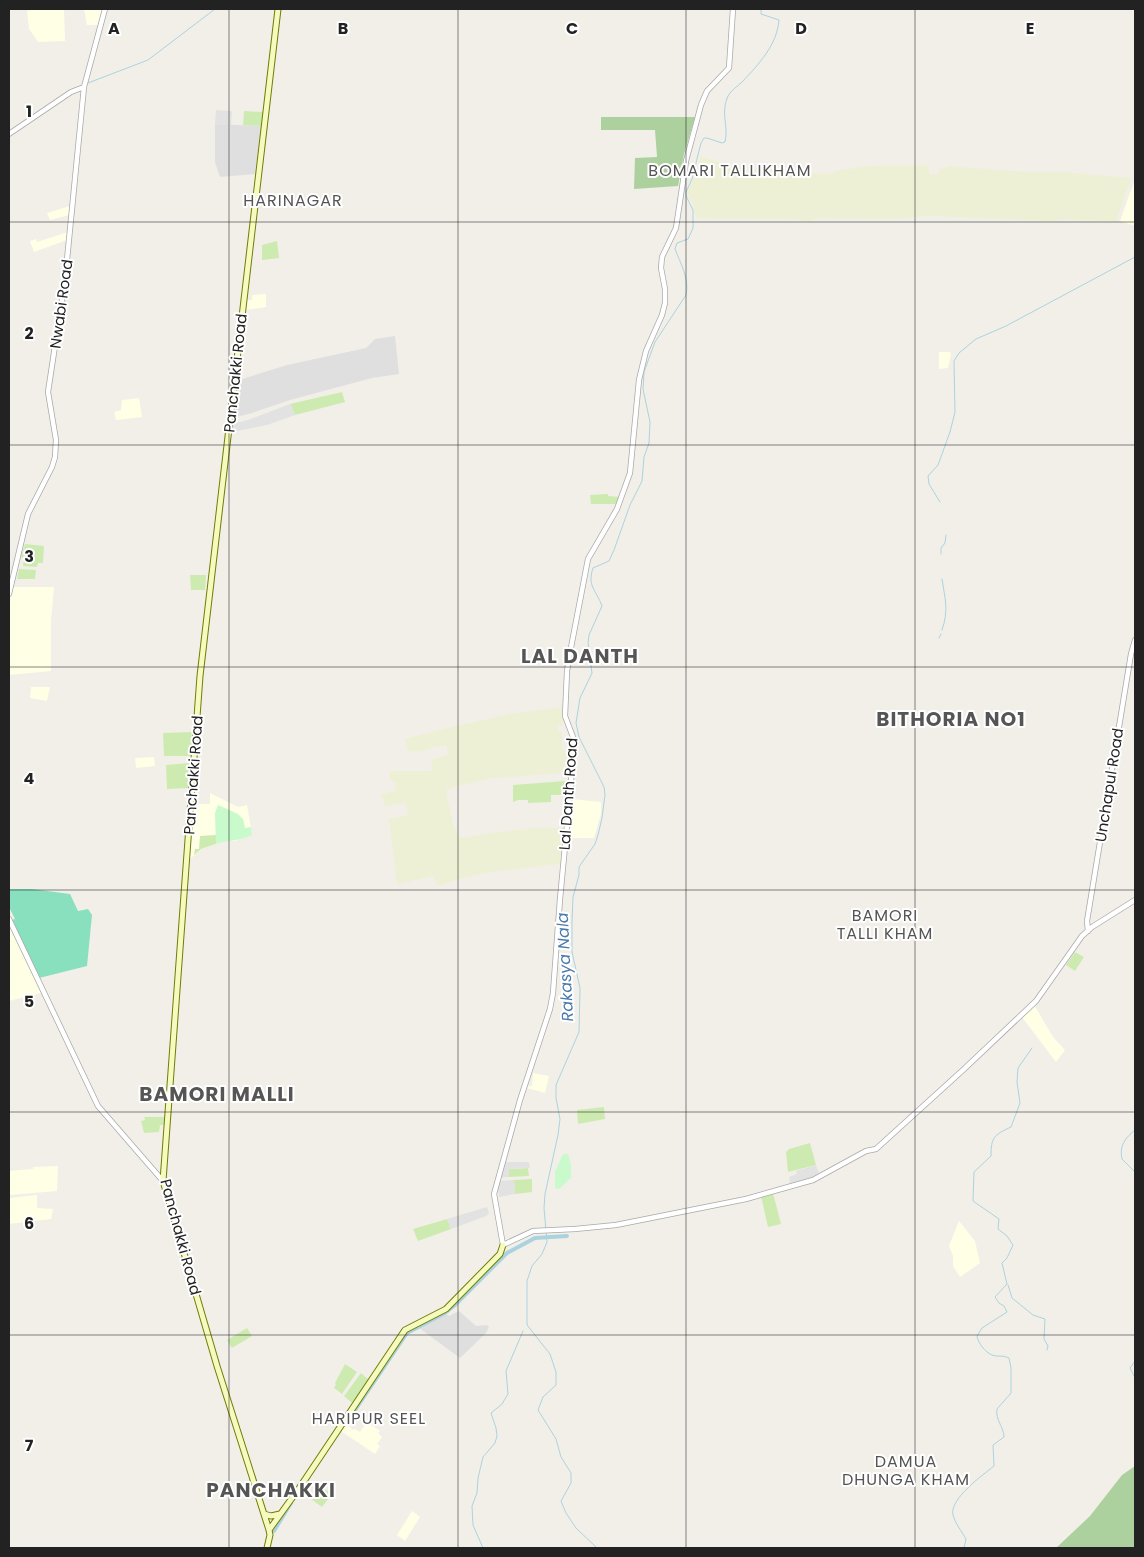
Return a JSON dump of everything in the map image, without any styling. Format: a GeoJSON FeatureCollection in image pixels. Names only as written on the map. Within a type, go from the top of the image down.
{"type":"FeatureCollection","features":[{"type":"Feature","properties":{"kind":"main road","name":"Panchakki Road"},"geometry":{"type":"LineString","coordinates":[[269,1530],[217,1366],[163,1181],[200,676],[278,9]]}},
{"type":"Feature","properties":{"kind":"main road"},"geometry":{"type":"LineString","coordinates":[[267,1548],[270,1535],[269,1530],[406,1330],[446,1309],[500,1254],[503,1245]]}},
{"type":"Feature","properties":{"kind":"main road"},"geometry":{"type":"LineString","coordinates":[[264,1514],[271,1516],[281,1514]]}},
{"type":"Feature","properties":{"kind":"street","name":"Nwabi Road"},"geometry":{"type":"LineString","coordinates":[[9,594],[28,514],[52,467],[55,457],[56,440],[48,392],[66,280],[84,87],[105,9]]}},
{"type":"Feature","properties":{"kind":"street","name":"Lal Danth Road"},"geometry":{"type":"LineString","coordinates":[[503,1245],[494,1194],[520,1100],[550,1009],[553,993],[573,737],[566,716],[567,671],[570,652],[588,559],[617,509],[630,473],[638,380],[646,351],[662,315],[665,303],[665,289],[661,268],[662,257],[676,228],[686,161],[701,105],[707,91],[729,68],[734,9]]}},
{"type":"Feature","properties":{"kind":"street"},"geometry":{"type":"LineString","coordinates":[[9,134],[72,92],[84,87]]}},
{"type":"Feature","properties":{"kind":"street","name":"Unchapul Road"},"geometry":{"type":"LineString","coordinates":[[1088,931],[1087,921],[1131,654],[1135,640]]}},
{"type":"Feature","properties":{"kind":"street"},"geometry":{"type":"LineString","coordinates":[[503,1245],[533,1231],[616,1225],[725,1204],[813,1180],[866,1151],[876,1149],[970,1064],[1040,996],[1082,936],[1135,900]]}},
{"type":"Feature","properties":{"kind":"street"},"geometry":{"type":"LineString","coordinates":[[9,919],[98,1106],[163,1181]]}},
{"type":"Feature","properties":{"kind":"shaded area"},"geometry":{"type":"Polygon","coordinates":[[[36,9],[64,9],[65,41],[38,42],[29,29],[27,11],[36,9]]]}},
{"type":"Feature","properties":{"kind":"shaded area"},"geometry":{"type":"Polygon","coordinates":[[[84,9],[103,9],[100,25],[87,25],[84,9]]]}},
{"type":"Feature","properties":{"kind":"shaded area"},"geometry":{"type":"Polygon","coordinates":[[[216,110],[232,111],[231,125],[215,124],[216,110]]]}},
{"type":"Feature","properties":{"kind":"shaded area"},"geometry":{"type":"Polygon","coordinates":[[[215,124],[261,126],[255,174],[220,177],[215,162],[215,124]]]}},
{"type":"Feature","properties":{"kind":"shaded area"},"geometry":{"type":"Polygon","coordinates":[[[700,156],[735,167],[827,174],[840,170],[871,166],[929,165],[929,174],[938,174],[940,168],[946,169],[947,166],[1029,172],[1064,172],[1131,178],[1116,222],[929,216],[890,219],[818,218],[809,222],[795,219],[696,218],[693,204],[687,192],[697,170],[700,156]]]}},
{"type":"Feature","properties":{"kind":"shaded area"},"geometry":{"type":"Polygon","coordinates":[[[1135,179],[1135,226],[1120,221],[1135,179]]]}},
{"type":"Feature","properties":{"kind":"shaded area"},"geometry":{"type":"Polygon","coordinates":[[[70,206],[69,215],[50,220],[47,213],[70,206]]]}},
{"type":"Feature","properties":{"kind":"shaded area"},"geometry":{"type":"Polygon","coordinates":[[[68,232],[67,240],[34,252],[30,241],[36,239],[37,242],[68,232]]]}},
{"type":"Feature","properties":{"kind":"shaded area"},"geometry":{"type":"Polygon","coordinates":[[[266,294],[266,307],[245,310],[246,300],[252,300],[252,295],[266,294]]]}},
{"type":"Feature","properties":{"kind":"shaded area"},"geometry":{"type":"Polygon","coordinates":[[[395,336],[399,374],[372,378],[232,418],[236,381],[287,365],[366,348],[375,339],[395,336]]]}},
{"type":"Feature","properties":{"kind":"shaded area"},"geometry":{"type":"Polygon","coordinates":[[[939,352],[950,352],[948,368],[939,369],[939,352]]]}},
{"type":"Feature","properties":{"kind":"shaded area"},"geometry":{"type":"Polygon","coordinates":[[[139,398],[142,417],[116,420],[114,412],[121,410],[122,400],[139,398]]]}},
{"type":"Feature","properties":{"kind":"shaded area"},"geometry":{"type":"Polygon","coordinates":[[[290,404],[295,415],[267,425],[232,432],[232,424],[290,404]]]}},
{"type":"Feature","properties":{"kind":"shaded area"},"geometry":{"type":"Polygon","coordinates":[[[13,587],[54,587],[51,620],[51,671],[9,675],[9,601],[13,587]]]}},
{"type":"Feature","properties":{"kind":"shaded area"},"geometry":{"type":"Polygon","coordinates":[[[31,687],[50,687],[47,701],[30,698],[31,687]]]}},
{"type":"Feature","properties":{"kind":"shaded area"},"geometry":{"type":"Polygon","coordinates":[[[562,707],[563,725],[558,726],[558,732],[562,732],[562,750],[571,751],[569,772],[491,778],[446,791],[454,828],[456,828],[459,838],[534,828],[563,828],[561,864],[491,872],[437,886],[433,876],[397,884],[389,819],[408,815],[406,803],[385,806],[381,794],[395,791],[396,783],[389,778],[390,771],[432,771],[431,760],[448,755],[446,745],[416,752],[408,751],[405,739],[510,714],[562,707]]]}},
{"type":"Feature","properties":{"kind":"shaded area"},"geometry":{"type":"Polygon","coordinates":[[[154,757],[155,766],[136,768],[135,758],[154,757]]]}},
{"type":"Feature","properties":{"kind":"shaded area"},"geometry":{"type":"Polygon","coordinates":[[[210,793],[238,807],[247,805],[252,835],[201,849],[190,859],[188,857],[193,804],[210,804],[210,793]]]}},
{"type":"Feature","properties":{"kind":"shaded area"},"geometry":{"type":"Polygon","coordinates":[[[572,799],[601,802],[601,814],[594,838],[569,838],[572,799]]]}},
{"type":"Feature","properties":{"kind":"shaded area"},"geometry":{"type":"Polygon","coordinates":[[[9,926],[41,993],[9,1001],[9,926]]]}},
{"type":"Feature","properties":{"kind":"shaded area"},"geometry":{"type":"Polygon","coordinates":[[[1034,1005],[1053,1037],[1065,1050],[1056,1062],[1022,1017],[1034,1005]]]}},
{"type":"Feature","properties":{"kind":"shaded area"},"geometry":{"type":"Polygon","coordinates":[[[533,1073],[549,1076],[545,1093],[527,1088],[532,1086],[533,1073]]]}},
{"type":"Feature","properties":{"kind":"shaded area"},"geometry":{"type":"Polygon","coordinates":[[[505,1162],[529,1162],[530,1168],[509,1169],[508,1177],[500,1178],[505,1162]]]}},
{"type":"Feature","properties":{"kind":"shaded area"},"geometry":{"type":"Polygon","coordinates":[[[816,1165],[819,1173],[790,1184],[789,1177],[797,1174],[796,1171],[816,1165]]]}},
{"type":"Feature","properties":{"kind":"shaded area"},"geometry":{"type":"Polygon","coordinates":[[[58,1166],[57,1191],[9,1195],[9,1171],[33,1169],[33,1167],[58,1166]]]}},
{"type":"Feature","properties":{"kind":"shaded area"},"geometry":{"type":"Polygon","coordinates":[[[514,1180],[515,1194],[499,1197],[499,1181],[514,1180]]]}},
{"type":"Feature","properties":{"kind":"shaded area"},"geometry":{"type":"Polygon","coordinates":[[[37,1195],[37,1208],[53,1209],[51,1219],[9,1224],[9,1198],[37,1195]]]}},
{"type":"Feature","properties":{"kind":"shaded area"},"geometry":{"type":"Polygon","coordinates":[[[487,1207],[489,1213],[486,1216],[451,1229],[447,1219],[487,1207]]]}},
{"type":"Feature","properties":{"kind":"shaded area"},"geometry":{"type":"Polygon","coordinates":[[[959,1221],[975,1241],[980,1263],[960,1277],[953,1266],[953,1256],[949,1246],[959,1221]]]}},
{"type":"Feature","properties":{"kind":"shaded area"},"geometry":{"type":"Polygon","coordinates":[[[459,1311],[476,1326],[487,1325],[489,1327],[486,1333],[460,1358],[419,1328],[446,1314],[449,1316],[459,1311]]]}},
{"type":"Feature","properties":{"kind":"shaded area"},"geometry":{"type":"Polygon","coordinates":[[[367,1422],[380,1431],[378,1433],[382,1437],[377,1444],[380,1446],[375,1454],[341,1431],[346,1424],[353,1430],[355,1429],[360,1432],[367,1422]]]}},
{"type":"Feature","properties":{"kind":"shaded area"},"geometry":{"type":"Polygon","coordinates":[[[412,1511],[420,1517],[405,1541],[397,1535],[412,1511]]]}},
{"type":"Feature","properties":{"kind":"green space"},"geometry":{"type":"Polygon","coordinates":[[[244,111],[263,112],[261,126],[243,125],[244,111]]]}},
{"type":"Feature","properties":{"kind":"green space"},"geometry":{"type":"Polygon","coordinates":[[[601,117],[695,117],[684,154],[678,186],[634,189],[635,158],[657,157],[655,130],[601,130],[601,117]]]}},
{"type":"Feature","properties":{"kind":"green space"},"geometry":{"type":"Polygon","coordinates":[[[277,241],[279,258],[262,260],[262,245],[277,241]]]}},
{"type":"Feature","properties":{"kind":"green space"},"geometry":{"type":"Polygon","coordinates":[[[342,392],[345,402],[295,415],[290,404],[342,392]]]}},
{"type":"Feature","properties":{"kind":"green space"},"geometry":{"type":"Polygon","coordinates":[[[608,494],[608,496],[620,497],[617,504],[591,504],[590,495],[608,494]]]}},
{"type":"Feature","properties":{"kind":"green space"},"geometry":{"type":"Polygon","coordinates":[[[25,544],[44,546],[43,563],[38,563],[37,567],[23,566],[24,558],[21,557],[25,544]]]}},
{"type":"Feature","properties":{"kind":"green space"},"geometry":{"type":"Polygon","coordinates":[[[19,569],[36,570],[35,579],[17,579],[19,569]]]}},
{"type":"Feature","properties":{"kind":"green space"},"geometry":{"type":"Polygon","coordinates":[[[190,575],[206,575],[205,590],[191,590],[190,575]]]}},
{"type":"Feature","properties":{"kind":"green space"},"geometry":{"type":"Polygon","coordinates":[[[192,732],[190,756],[164,756],[163,733],[192,732]]]}},
{"type":"Feature","properties":{"kind":"green space"},"geometry":{"type":"Polygon","coordinates":[[[189,763],[188,788],[167,789],[166,765],[189,763]]]}},
{"type":"Feature","properties":{"kind":"green space"},"geometry":{"type":"Polygon","coordinates":[[[565,781],[564,795],[551,795],[551,802],[528,803],[528,800],[518,800],[513,802],[513,785],[565,781]]]}},
{"type":"Feature","properties":{"kind":"green space"},"geometry":{"type":"Polygon","coordinates":[[[218,805],[238,814],[243,819],[245,828],[251,827],[252,835],[216,844],[215,813],[218,805]]]}},
{"type":"Feature","properties":{"kind":"green space"},"geometry":{"type":"Polygon","coordinates":[[[216,835],[216,844],[201,849],[194,855],[195,849],[199,849],[200,836],[216,835]]]}},
{"type":"Feature","properties":{"kind":"green space"},"geometry":{"type":"Polygon","coordinates":[[[9,889],[32,889],[70,894],[78,911],[88,909],[92,915],[87,966],[39,978],[12,920],[15,919],[9,907],[9,889]]]}},
{"type":"Feature","properties":{"kind":"green space"},"geometry":{"type":"Polygon","coordinates":[[[1075,952],[1084,957],[1075,971],[1066,965],[1075,952]]]}},
{"type":"Feature","properties":{"kind":"green space"},"geometry":{"type":"Polygon","coordinates":[[[604,1107],[605,1119],[578,1124],[577,1110],[604,1107]]]}},
{"type":"Feature","properties":{"kind":"green space"},"geometry":{"type":"Polygon","coordinates":[[[144,1117],[164,1117],[164,1125],[160,1125],[159,1132],[144,1133],[141,1121],[145,1120],[144,1117]]]}},
{"type":"Feature","properties":{"kind":"green space"},"geometry":{"type":"Polygon","coordinates":[[[810,1143],[816,1165],[788,1172],[786,1152],[789,1149],[810,1143]]]}},
{"type":"Feature","properties":{"kind":"green space"},"geometry":{"type":"Polygon","coordinates":[[[563,1154],[568,1154],[571,1164],[571,1178],[559,1189],[555,1188],[555,1172],[563,1154]]]}},
{"type":"Feature","properties":{"kind":"green space"},"geometry":{"type":"Polygon","coordinates":[[[528,1168],[529,1176],[508,1177],[509,1169],[528,1168]]]}},
{"type":"Feature","properties":{"kind":"green space"},"geometry":{"type":"Polygon","coordinates":[[[532,1179],[532,1192],[515,1194],[514,1180],[532,1179]]]}},
{"type":"Feature","properties":{"kind":"green space"},"geometry":{"type":"Polygon","coordinates":[[[773,1193],[781,1224],[768,1227],[761,1196],[773,1193]]]}},
{"type":"Feature","properties":{"kind":"green space"},"geometry":{"type":"Polygon","coordinates":[[[447,1219],[451,1229],[418,1241],[413,1229],[447,1219]]]}},
{"type":"Feature","properties":{"kind":"green space"},"geometry":{"type":"Polygon","coordinates":[[[247,1328],[252,1336],[232,1348],[227,1340],[247,1328]]]}},
{"type":"Feature","properties":{"kind":"green space"},"geometry":{"type":"Polygon","coordinates":[[[345,1364],[357,1372],[342,1394],[334,1388],[345,1364]]]}},
{"type":"Feature","properties":{"kind":"green space"},"geometry":{"type":"Polygon","coordinates":[[[361,1373],[369,1380],[352,1403],[344,1396],[361,1373]]]}},
{"type":"Feature","properties":{"kind":"green space"},"geometry":{"type":"Polygon","coordinates":[[[1135,1466],[1135,1548],[1056,1548],[1090,1516],[1122,1475],[1135,1466]]]}},
{"type":"Feature","properties":{"kind":"green space"},"geometry":{"type":"Polygon","coordinates":[[[320,1486],[332,1494],[322,1507],[311,1499],[320,1486]]]}},
{"type":"Feature","properties":{"kind":"waterway"},"geometry":{"type":"LineString","coordinates":[[88,83],[148,60],[215,9]]}},
{"type":"Feature","properties":{"kind":"waterway","name":"Rakasya Nala"},"geometry":{"type":"LineString","coordinates":[[597,1548],[576,1528],[561,1501],[571,1483],[571,1473],[561,1457],[556,1439],[538,1410],[543,1397],[556,1385],[556,1372],[550,1354],[527,1325],[527,1281],[532,1266],[542,1254],[547,1242],[544,1208],[545,1194],[560,1119],[556,1098],[556,1085],[579,1032],[580,988],[572,952],[573,897],[579,875],[579,867],[595,844],[598,835],[605,795],[604,787],[579,737],[576,723],[580,698],[592,673],[588,643],[589,635],[602,606],[593,588],[591,574],[593,568],[609,561],[630,505],[642,481],[644,457],[649,443],[650,422],[643,389],[644,372],[655,342],[686,295],[687,289],[684,271],[675,249],[677,243],[688,239],[693,228],[693,210],[686,192],[692,179],[704,138],[722,143],[725,142],[725,108],[728,96],[761,61],[775,38],[779,20],[761,14],[761,9]]}},
{"type":"Feature","properties":{"kind":"waterway"},"geometry":{"type":"LineString","coordinates":[[940,502],[929,484],[928,476],[938,465],[950,432],[955,412],[954,361],[959,353],[976,339],[1006,326],[1135,257]]}},
{"type":"Feature","properties":{"kind":"waterway"},"geometry":{"type":"LineString","coordinates":[[941,554],[941,548],[945,543],[946,535]]}},
{"type":"Feature","properties":{"kind":"waterway"},"geometry":{"type":"LineString","coordinates":[[942,579],[946,610],[942,630]]}},
{"type":"Feature","properties":{"kind":"waterway"},"geometry":{"type":"LineString","coordinates":[[939,638],[941,634]]}},
{"type":"Feature","properties":{"kind":"waterway"},"geometry":{"type":"LineString","coordinates":[[964,1548],[966,1539],[954,1518],[953,1509],[961,1495],[994,1466],[993,1445],[1004,1437],[997,1417],[997,1409],[1011,1393],[1009,1358],[989,1354],[984,1350],[977,1336],[982,1328],[1007,1312],[995,1297],[1007,1284],[1002,1263],[1007,1258],[1013,1245],[1007,1236],[998,1229],[999,1219],[973,1201],[974,1172],[991,1156],[995,1137],[1011,1127],[1020,1103],[1017,1082],[1018,1068],[1032,1048]]}},
{"type":"Feature","properties":{"kind":"waterway"},"geometry":{"type":"LineString","coordinates":[[1135,1130],[1128,1136],[1121,1150],[1122,1159],[1135,1172]]}},
{"type":"Feature","properties":{"kind":"waterway"},"geometry":{"type":"LineString","coordinates":[[349,1419],[407,1333],[445,1313],[507,1253],[535,1238],[567,1236]]}},
{"type":"Feature","properties":{"kind":"waterway"},"geometry":{"type":"LineString","coordinates":[[1008,1285],[1012,1298],[1033,1315],[1045,1319],[1044,1339],[1048,1346],[1047,1350]]}},
{"type":"Feature","properties":{"kind":"waterway"},"geometry":{"type":"LineString","coordinates":[[483,1548],[473,1525],[472,1506],[477,1493],[483,1457],[495,1443],[497,1436],[491,1413],[502,1404],[508,1394],[506,1371],[523,1331]]}},
{"type":"Feature","properties":{"kind":"waterway"},"geometry":{"type":"LineString","coordinates":[[1135,1361],[1130,1368],[1135,1378]]}},
{"type":"Feature","properties":{"kind":"waterway"},"geometry":{"type":"LineString","coordinates":[[274,1531],[291,1503]]}},
{"type":"Feature","properties":{"kind":"district","name":"BOMARI TALLIKHAM"},"geometry":{"type":"Point","coordinates":[730,170]}},
{"type":"Feature","properties":{"kind":"district","name":"HARINAGAR"},"geometry":{"type":"Point","coordinates":[293,200]}},
{"type":"Feature","properties":{"kind":"district","name":"LAL DANTH"},"geometry":{"type":"Point","coordinates":[580,656]}},
{"type":"Feature","properties":{"kind":"district","name":"BITHORIA NO1"},"geometry":{"type":"Point","coordinates":[951,719]}},
{"type":"Feature","properties":{"kind":"district","name":"BAMORI TALLI KHAM"},"geometry":{"type":"Point","coordinates":[885,924]}},
{"type":"Feature","properties":{"kind":"district","name":"BAMORI MALLI"},"geometry":{"type":"Point","coordinates":[217,1094]}},
{"type":"Feature","properties":{"kind":"district","name":"HARIPUR SEEL"},"geometry":{"type":"Point","coordinates":[369,1418]}},
{"type":"Feature","properties":{"kind":"district","name":"DAMUA DHUNGA KHAM"},"geometry":{"type":"Point","coordinates":[906,1470]}},
{"type":"Feature","properties":{"kind":"district","name":"PANCHAKKI"},"geometry":{"type":"Point","coordinates":[271,1490]}}]}
